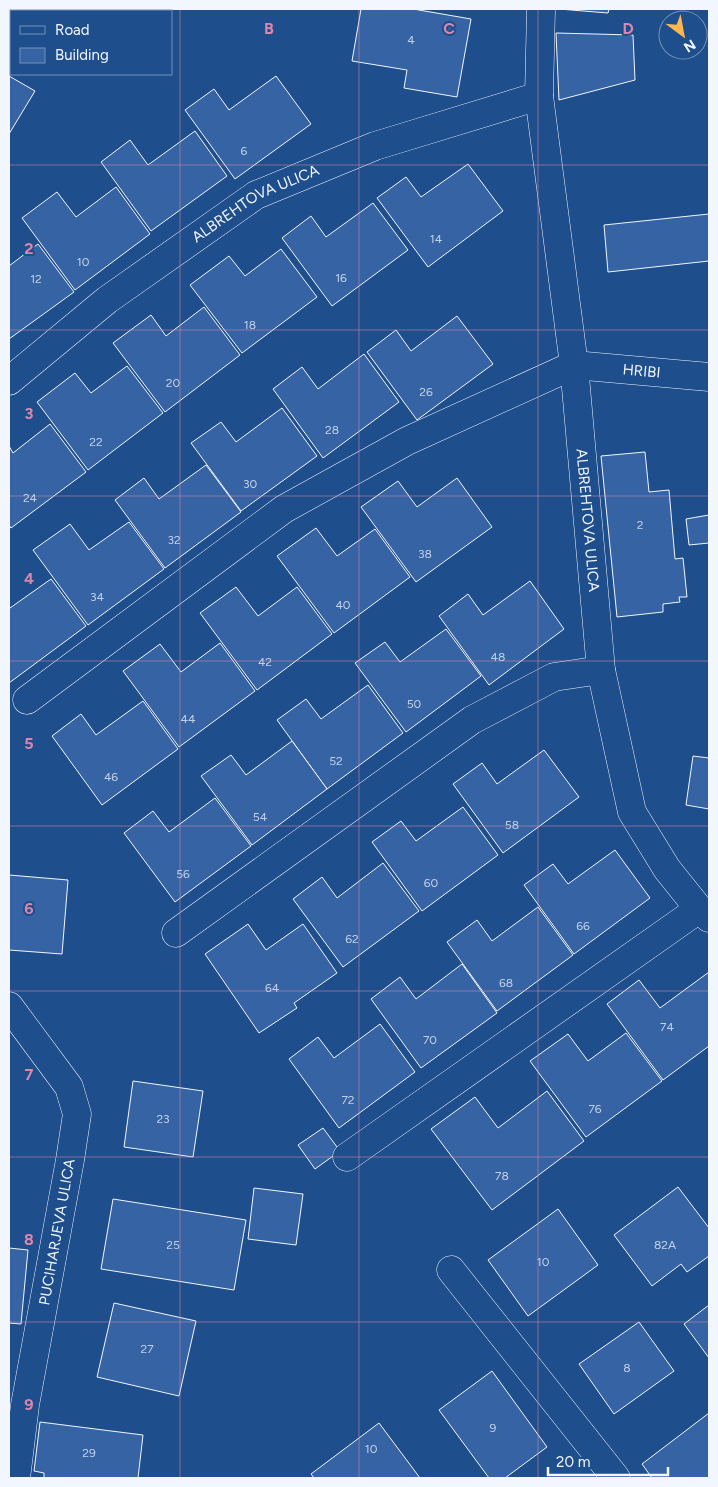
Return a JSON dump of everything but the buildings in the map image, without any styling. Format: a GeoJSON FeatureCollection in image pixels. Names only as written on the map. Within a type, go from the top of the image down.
{"type":"FeatureCollection","features":[{"type":"Feature","properties":{"kind":"street","name":"ALBREHTOVA ULICA"},"geometry":{"type":"LineString","coordinates":[[541,9],[539,96],[574,365],[602,670],[632,812],[666,870],[704,914]]}},
{"type":"Feature","properties":{"kind":"street","name":"ALBREHTOVA ULICA"},"geometry":{"type":"LineString","coordinates":[[9,381],[107,300],[256,195],[375,146],[539,96]]}},
{"type":"Feature","properties":{"kind":"street","name":"HRIBI"},"geometry":{"type":"LineString","coordinates":[[574,365],[709,377]]}},
{"type":"Feature","properties":{"kind":"street"},"geometry":{"type":"LineString","coordinates":[[27,700],[284,509],[407,441],[574,365]]}},
{"type":"Feature","properties":{"kind":"street"},"geometry":{"type":"LineString","coordinates":[[176,933],[472,720],[554,677],[602,670]]}},
{"type":"Feature","properties":{"kind":"street"},"geometry":{"type":"LineString","coordinates":[[347,1157],[704,914]]}},
{"type":"Feature","properties":{"kind":"street","name":"PUCIHARJEVA ULICA"},"geometry":{"type":"LineString","coordinates":[[9,1006],[69,1086],[77,1114],[25,1404],[16,1478]]}},
{"type":"Feature","properties":{"kind":"street"},"geometry":{"type":"LineString","coordinates":[[451,1270],[616,1478]]}}]}
